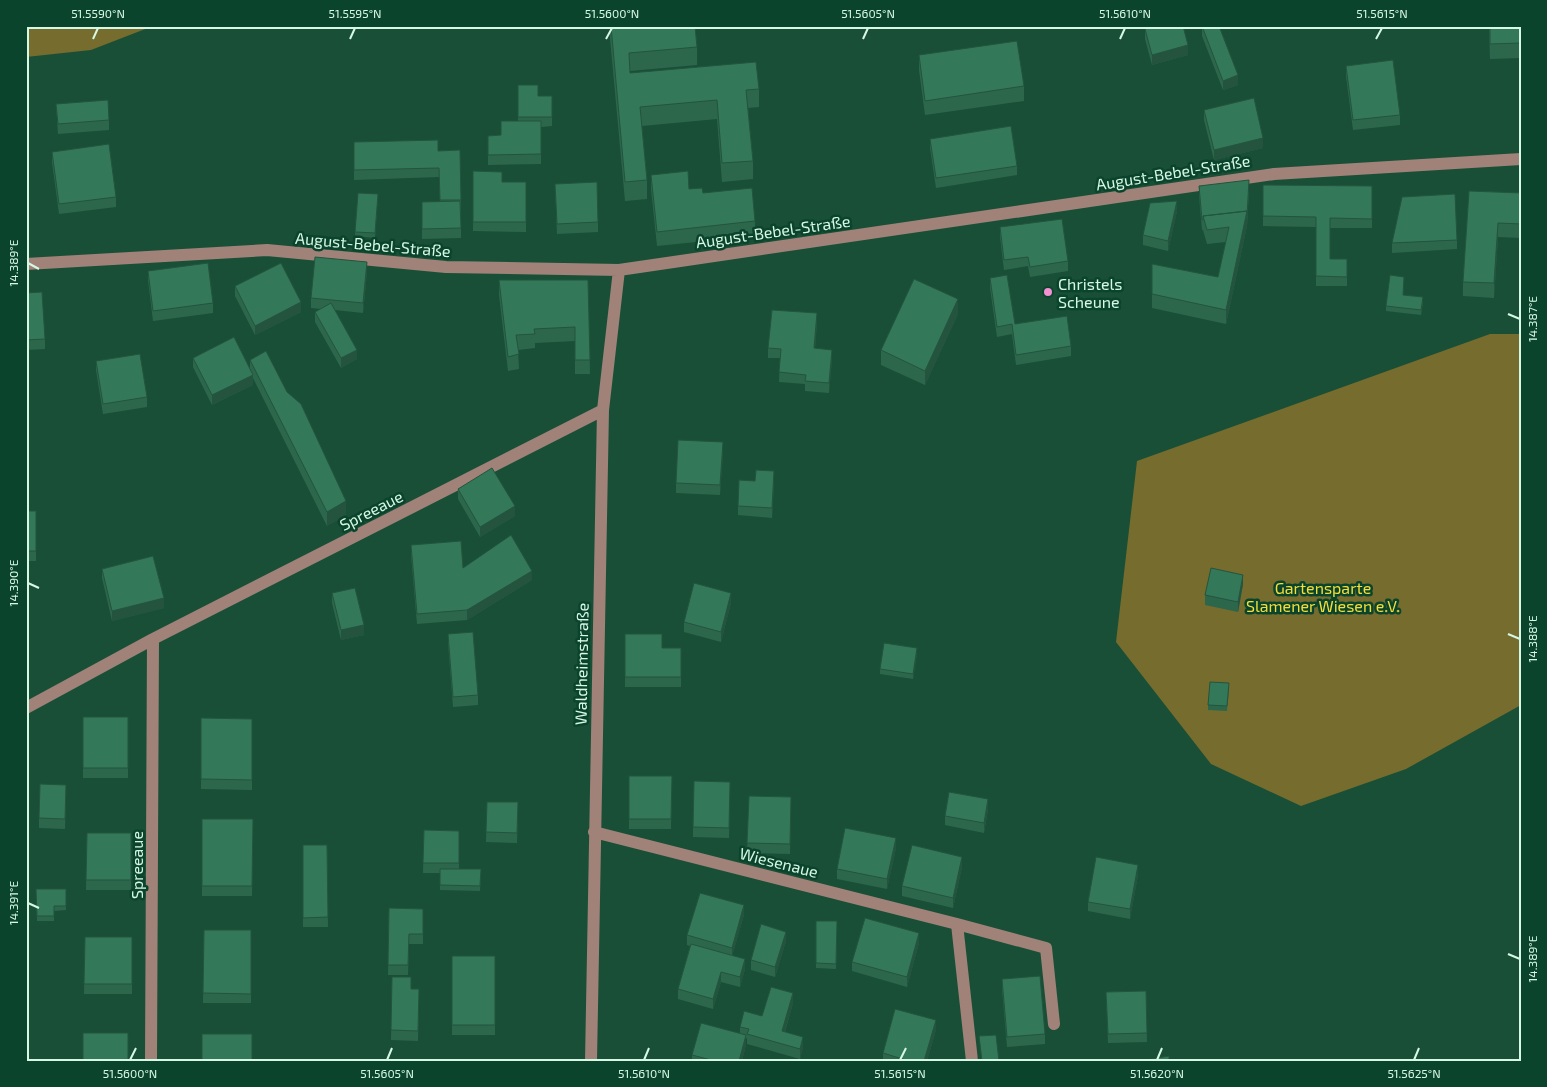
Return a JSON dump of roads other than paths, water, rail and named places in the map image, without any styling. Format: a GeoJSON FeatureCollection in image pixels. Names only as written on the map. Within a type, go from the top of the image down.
{"type":"FeatureCollection","features":[{"type":"Feature","properties":{"kind":"street","name":"August-Bebel-Straße"},"geometry":{"type":"LineString","coordinates":[[26,264],[267,250],[446,267],[619,270],[1274,174],[1521,159]]}},
{"type":"Feature","properties":{"kind":"street","name":"Waldheimstraße"},"geometry":{"type":"LineString","coordinates":[[591,1061],[603,410],[619,270]]}},
{"type":"Feature","properties":{"kind":"street","name":"Spreeaue"},"geometry":{"type":"LineString","coordinates":[[26,708],[153,639],[603,410]]}},
{"type":"Feature","properties":{"kind":"street","name":"Spreeaue"},"geometry":{"type":"LineString","coordinates":[[151,1061],[153,639]]}},
{"type":"Feature","properties":{"kind":"street","name":"Wiesenaue"},"geometry":{"type":"LineString","coordinates":[[594,832],[1046,948],[1054,1024]]}},
{"type":"Feature","properties":{"kind":"street"},"geometry":{"type":"LineString","coordinates":[[957,924],[972,1061]]}},
{"type":"Feature","properties":{"kind":"place","name":"Christels Scheune"},"geometry":{"type":"Point","coordinates":[1048,292]}},
{"type":"Feature","properties":{"kind":"park label","name":"Gartensparte Slamener Wiesen e.V."},"geometry":{"type":"Point","coordinates":[1323,596]}}]}
